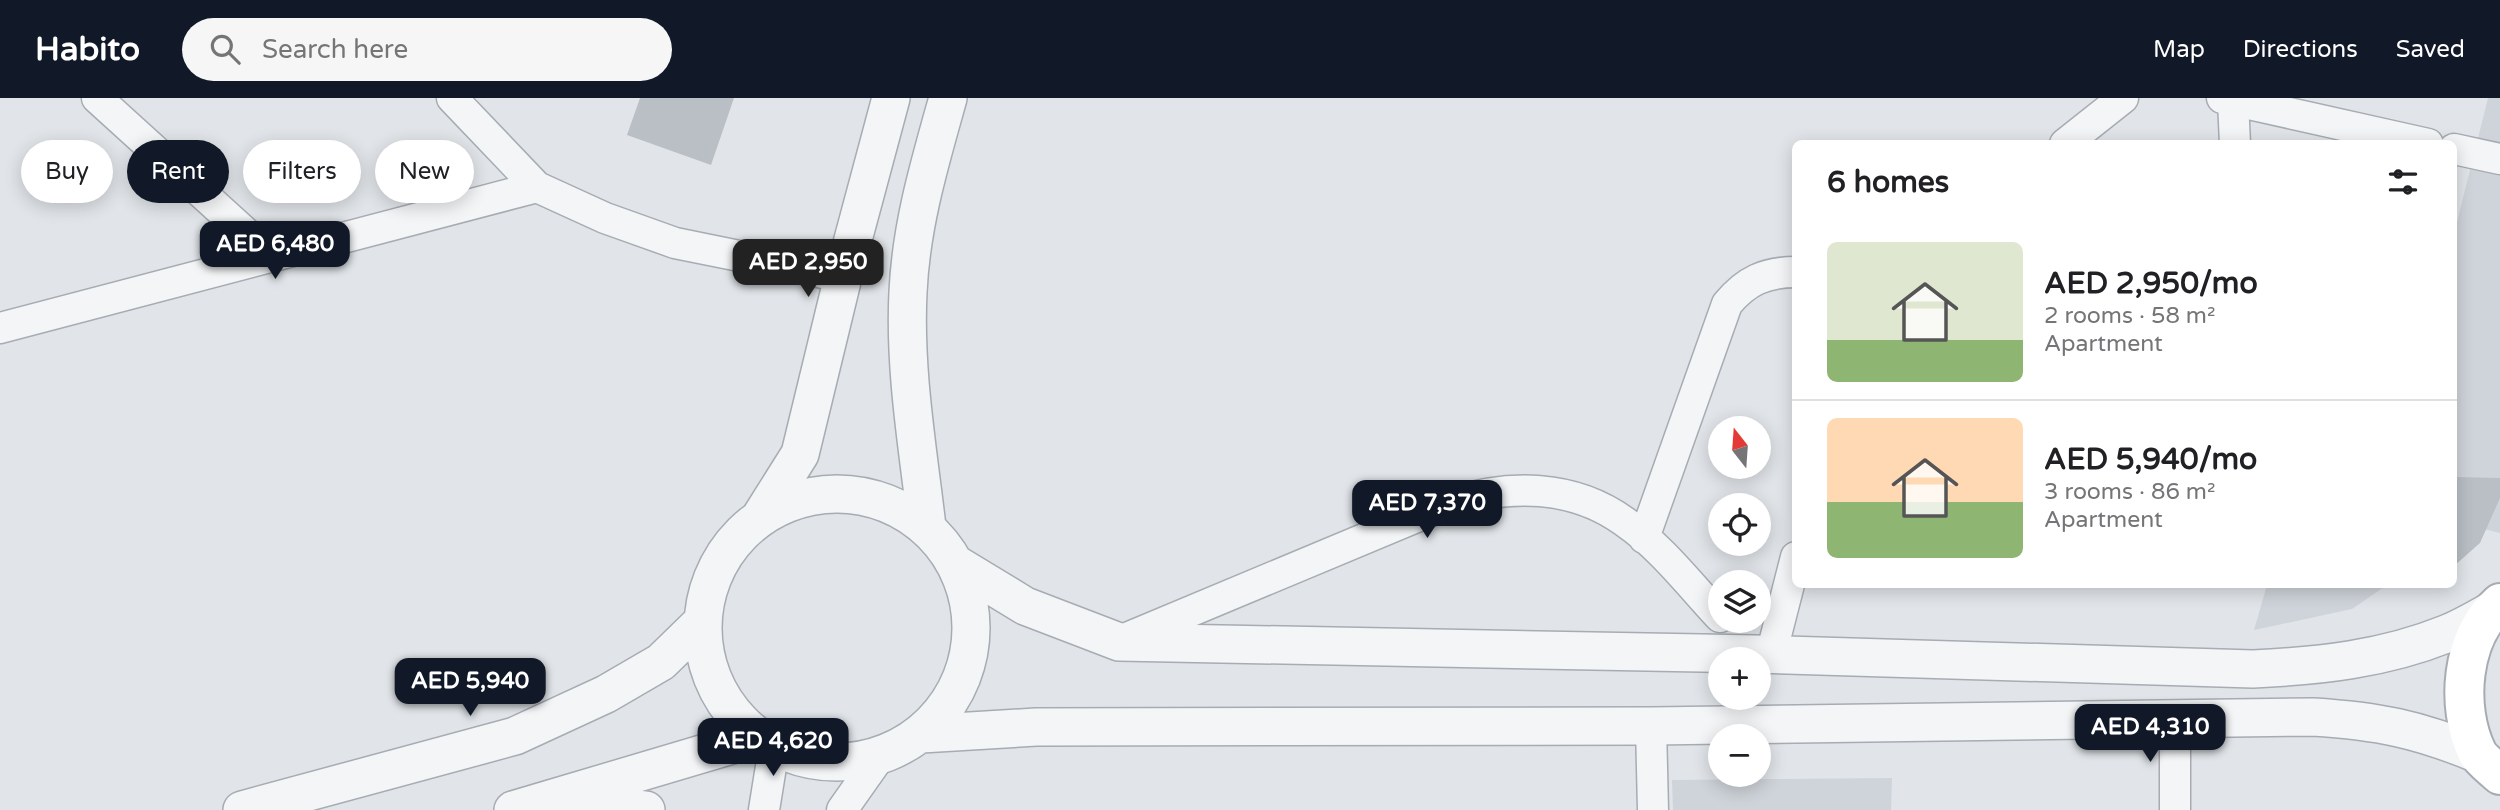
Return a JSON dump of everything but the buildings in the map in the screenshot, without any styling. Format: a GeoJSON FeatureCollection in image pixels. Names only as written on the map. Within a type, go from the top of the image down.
{"type":"FeatureCollection","features":[{"type":"Feature","properties":{"kind":"main road"},"geometry":{"type":"LineString","coordinates":[[2489,764],[2464,706],[2468,657],[2495,608]]}},
{"type":"Feature","properties":{"kind":"street"},"geometry":{"type":"LineString","coordinates":[[97,98],[271,256]]}},
{"type":"Feature","properties":{"kind":"street"},"geometry":{"type":"LineString","coordinates":[[452,98],[537,187],[605,218],[675,243],[843,277]]}},
{"type":"Feature","properties":{"kind":"street"},"geometry":{"type":"LineString","coordinates":[[761,516],[802,498],[846,493],[890,503],[927,527],[956,564],[971,608],[970,655],[953,698],[921,734],[880,756],[843,763],[806,760],[766,742],[741,724],[718,694],[705,660],[701,623],[709,581],[730,545],[761,516],[800,454],[843,277],[891,98]]}},
{"type":"Feature","properties":{"kind":"street"},"geometry":{"type":"LineString","coordinates":[[927,527],[908,374],[908,291],[919,200],[948,98]]}},
{"type":"Feature","properties":{"kind":"street"},"geometry":{"type":"LineString","coordinates":[[2069,140],[2123,98]]}},
{"type":"Feature","properties":{"kind":"street"},"geometry":{"type":"LineString","coordinates":[[2234,140],[2227,100],[2410,140]]}},
{"type":"Feature","properties":{"kind":"street"},"geometry":{"type":"LineString","coordinates":[[2457,150],[2500,159]]}},
{"type":"Feature","properties":{"kind":"street"},"geometry":{"type":"LineString","coordinates":[[5,321],[537,187]]}},
{"type":"Feature","properties":{"kind":"street"},"geometry":{"type":"LineString","coordinates":[[1644,538],[1727,304],[1739,289],[1758,277],[1792,272]]}},
{"type":"Feature","properties":{"kind":"street"},"geometry":{"type":"LineString","coordinates":[[1119,642],[1450,503],[1475,495],[1527,489],[1565,495],[1602,508],[1624,521],[1708,605]]}},
{"type":"Feature","properties":{"kind":"street"},"geometry":{"type":"LineString","coordinates":[[956,564],[1026,606],[1119,642],[1708,653]]}},
{"type":"Feature","properties":{"kind":"street"},"geometry":{"type":"LineString","coordinates":[[1766,647],[1792,569]]}},
{"type":"Feature","properties":{"kind":"street"},"geometry":{"type":"LineString","coordinates":[[1771,654],[2253,668],[2303,667],[2352,661],[2400,650],[2446,634],[2495,608]]}},
{"type":"Feature","properties":{"kind":"street"},"geometry":{"type":"LineString","coordinates":[[242,810],[515,736],[606,694],[661,662],[701,623]]}},
{"type":"Feature","properties":{"kind":"street"},"geometry":{"type":"LineString","coordinates":[[1739,633],[1756,647]]}},
{"type":"Feature","properties":{"kind":"street"},"geometry":{"type":"LineString","coordinates":[[921,734],[1036,727],[1651,726],[2314,717],[2356,719],[2438,737],[2489,764]]}},
{"type":"Feature","properties":{"kind":"street"},"geometry":{"type":"LineString","coordinates":[[2175,719],[2175,810]]}},
{"type":"Feature","properties":{"kind":"street"},"geometry":{"type":"LineString","coordinates":[[1651,726],[1653,810]]}},
{"type":"Feature","properties":{"kind":"street"},"geometry":{"type":"LineString","coordinates":[[513,810],[766,742]]}},
{"type":"Feature","properties":{"kind":"street"},"geometry":{"type":"LineString","coordinates":[[764,810],[766,742]]}},
{"type":"Feature","properties":{"kind":"street"},"geometry":{"type":"LineString","coordinates":[[842,810],[880,756]]}},
{"type":"Feature","properties":{"kind":"street"},"geometry":{"type":"LineString","coordinates":[[555,798],[646,810]]}},
{"type":"Feature","properties":{"kind":"shaded area"},"geometry":{"type":"Polygon","coordinates":[[[2488,98],[2500,98],[2500,533],[2471,526],[2457,537],[2457,222],[2488,98]]]}},
{"type":"Feature","properties":{"kind":"shaded area"},"geometry":{"type":"Polygon","coordinates":[[[2266,588],[2383,588],[2352,609],[2254,630],[2266,588]]]}},
{"type":"Feature","properties":{"kind":"shaded area"},"geometry":{"type":"Polygon","coordinates":[[[1892,778],[1891,810],[1673,810],[1672,780],[1708,780],[1708,787],[1771,787],[1771,779],[1892,778]]]}}]}
